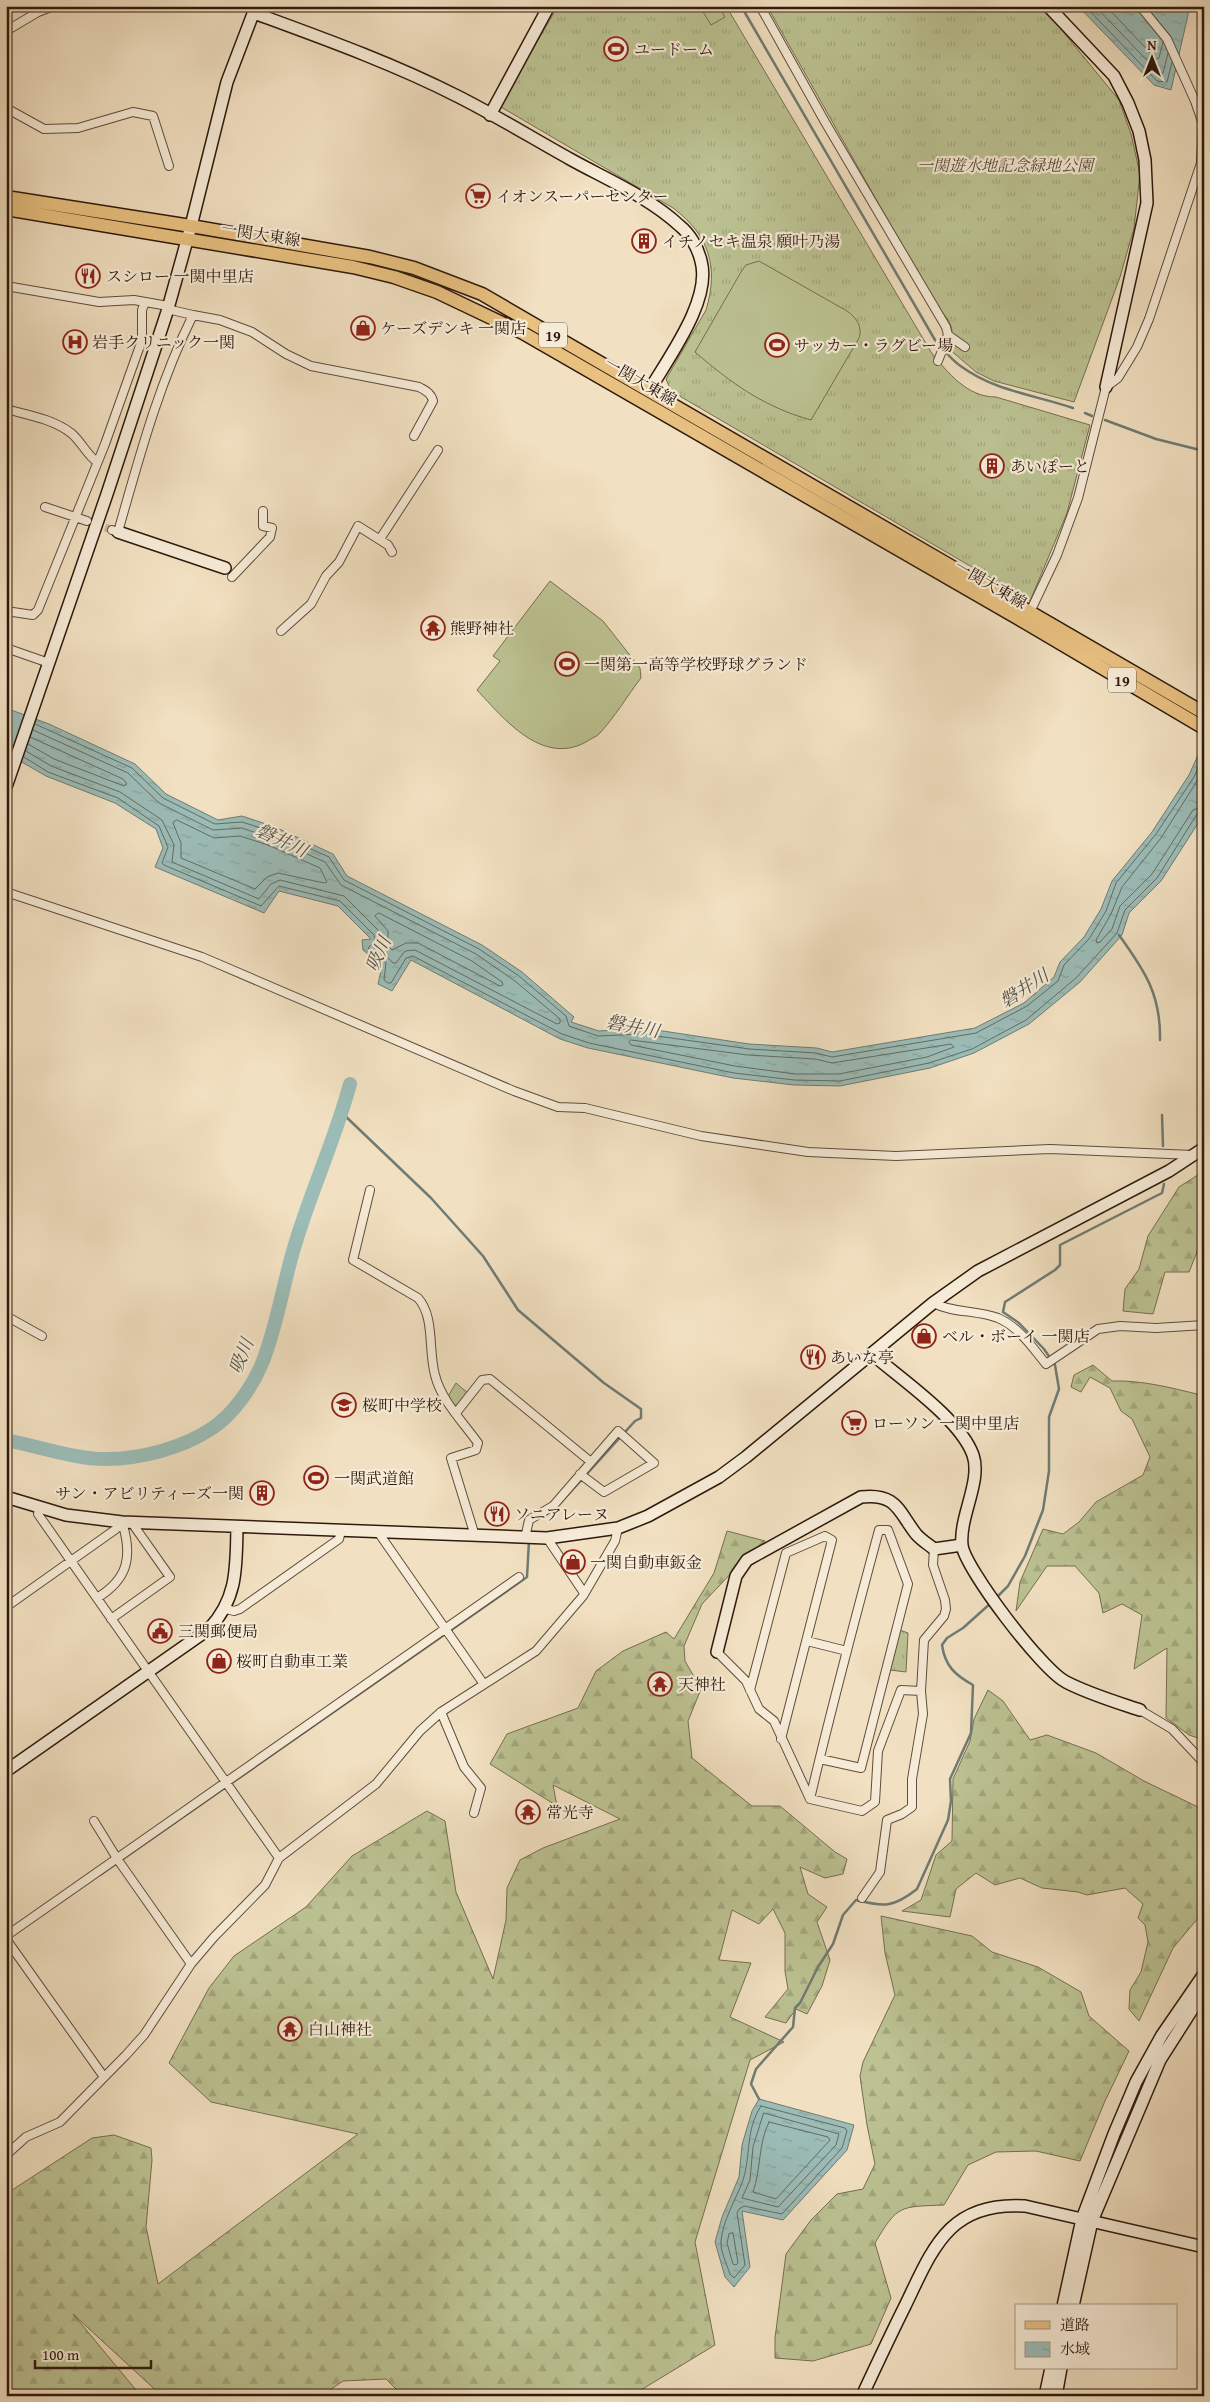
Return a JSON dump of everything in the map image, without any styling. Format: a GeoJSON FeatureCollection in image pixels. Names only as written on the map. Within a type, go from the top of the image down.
{"type":"FeatureCollection","features":[{"type":"Feature","properties":{"kind":"main road","name":"一関大東線"},"geometry":{"type":"LineString","coordinates":[[6,197],[192,226],[370,257],[414,268],[482,294],[1030,612],[1042,626],[1204,728]]}},
{"type":"Feature","properties":{"kind":"main road","name":"一関大東線"},"geometry":{"type":"LineString","coordinates":[[6,209],[353,266],[394,277],[436,292],[531,337],[1042,626],[1204,713]]}},
{"type":"Feature","properties":{"kind":"street"},"geometry":{"type":"LineString","coordinates":[[6,31],[38,12],[54,6]]}},
{"type":"Feature","properties":{"kind":"street"},"geometry":{"type":"LineString","coordinates":[[490,115],[549,6]]}},
{"type":"Feature","properties":{"kind":"street"},"geometry":{"type":"LineString","coordinates":[[760,6],[825,122],[946,327],[948,335],[938,361]]}},
{"type":"Feature","properties":{"kind":"street"},"geometry":{"type":"LineString","coordinates":[[1030,612],[1056,555],[1078,498],[1106,387],[1147,203],[1145,160],[1139,131],[1128,103],[1114,76],[1048,6]]}},
{"type":"Feature","properties":{"kind":"street"},"geometry":{"type":"LineString","coordinates":[[1106,387],[1118,378],[1137,346],[1149,319],[1201,163],[1202,154],[1203,124],[1184,74],[1166,39],[1140,6]]}},
{"type":"Feature","properties":{"kind":"street"},"geometry":{"type":"LineString","coordinates":[[6,787],[168,307],[192,226],[227,82],[255,10],[457,96],[657,209],[681,226],[693,242],[702,262],[703,286],[700,301],[649,391]]}},
{"type":"Feature","properties":{"kind":"street"},"geometry":{"type":"LineString","coordinates":[[6,108],[44,128],[78,128],[133,112],[153,116],[169,166]]}},
{"type":"Feature","properties":{"kind":"street"},"geometry":{"type":"LineString","coordinates":[[6,286],[99,302],[134,300],[168,307],[220,320],[252,332],[286,354],[311,366],[410,385],[428,392],[432,396],[433,402],[414,436]]}},
{"type":"Feature","properties":{"kind":"street"},"geometry":{"type":"LineString","coordinates":[[6,611],[25,616],[33,615],[38,610],[97,462],[142,340],[142,310],[145,302]]}},
{"type":"Feature","properties":{"kind":"street"},"geometry":{"type":"LineString","coordinates":[[194,315],[174,352],[115,531],[229,573],[270,537],[272,528],[263,526],[263,511]]}},
{"type":"Feature","properties":{"kind":"street"},"geometry":{"type":"LineString","coordinates":[[948,335],[965,347]]}},
{"type":"Feature","properties":{"kind":"street"},"geometry":{"type":"LineString","coordinates":[[6,409],[47,420],[72,434],[90,457],[97,462]]}},
{"type":"Feature","properties":{"kind":"street"},"geometry":{"type":"LineString","coordinates":[[380,539],[438,450]]}},
{"type":"Feature","properties":{"kind":"street"},"geometry":{"type":"LineString","coordinates":[[45,507],[87,520]]}},
{"type":"Feature","properties":{"kind":"street"},"geometry":{"type":"LineString","coordinates":[[281,631],[311,604],[326,576],[339,562],[358,526],[380,539],[392,552]]}},
{"type":"Feature","properties":{"kind":"street"},"geometry":{"type":"LineString","coordinates":[[6,648],[48,666]]}},
{"type":"Feature","properties":{"kind":"street"},"geometry":{"type":"LineString","coordinates":[[6,892],[202,957],[514,1091],[558,1106],[585,1108],[701,1136],[808,1152],[896,1156],[1050,1149],[1193,1155]]}},
{"type":"Feature","properties":{"kind":"street"},"geometry":{"type":"LineString","coordinates":[[6,1497],[66,1515],[127,1523],[525,1538],[547,1538],[618,1528],[669,1506],[719,1477],[933,1303],[978,1271],[1139,1187],[1204,1148]]}},
{"type":"Feature","properties":{"kind":"street"},"geometry":{"type":"LineString","coordinates":[[370,1190],[353,1260],[418,1298],[426,1307],[434,1374],[440,1390],[478,1443],[476,1450],[451,1458],[475,1536]]}},
{"type":"Feature","properties":{"kind":"street"},"geometry":{"type":"LineString","coordinates":[[933,1303],[943,1308],[996,1317],[1009,1324],[1023,1336],[1046,1364],[1098,1329],[1120,1326],[1156,1328],[1204,1325]]}},
{"type":"Feature","properties":{"kind":"street"},"geometry":{"type":"LineString","coordinates":[[6,1316],[42,1336]]}},
{"type":"Feature","properties":{"kind":"street"},"geometry":{"type":"LineString","coordinates":[[872,1354],[935,1407],[968,1446],[973,1457],[974,1472],[964,1520],[962,1545],[976,1574],[1030,1650],[1051,1672],[1065,1682],[1140,1710],[1172,1729],[1204,1764]]}},
{"type":"Feature","properties":{"kind":"street"},"geometry":{"type":"LineString","coordinates":[[456,1412],[482,1380],[490,1379],[590,1462]]}},
{"type":"Feature","properties":{"kind":"street"},"geometry":{"type":"LineString","coordinates":[[525,1538],[527,1523],[553,1506],[590,1462],[618,1431],[654,1463],[604,1492],[580,1474]]}},
{"type":"Feature","properties":{"kind":"street"},"geometry":{"type":"LineString","coordinates":[[810,1799],[774,1721],[758,1709],[746,1680],[717,1652],[736,1576],[742,1565],[862,1497],[878,1496],[891,1502],[902,1510],[915,1533],[934,1549],[962,1545]]}},
{"type":"Feature","properties":{"kind":"street"},"geometry":{"type":"LineString","coordinates":[[40,1507],[38,1514],[279,1858]]}},
{"type":"Feature","properties":{"kind":"street"},"geometry":{"type":"LineString","coordinates":[[6,1607],[127,1523]]}},
{"type":"Feature","properties":{"kind":"street"},"geometry":{"type":"LineString","coordinates":[[97,1598],[120,1579],[128,1562],[127,1523]]}},
{"type":"Feature","properties":{"kind":"street"},"geometry":{"type":"LineString","coordinates":[[111,1619],[170,1577],[127,1523]]}},
{"type":"Feature","properties":{"kind":"street"},"geometry":{"type":"LineString","coordinates":[[6,1771],[209,1629],[226,1609],[233,1588],[237,1527]]}},
{"type":"Feature","properties":{"kind":"street"},"geometry":{"type":"LineString","coordinates":[[6,2155],[26,2137],[60,2122],[144,2035],[191,1964],[233,1916],[265,1885],[279,1858],[376,1784],[420,1731],[441,1712],[483,1683],[536,1651],[584,1594],[616,1541],[618,1528]]}},
{"type":"Feature","properties":{"kind":"street"},"geometry":{"type":"LineString","coordinates":[[810,1799],[820,1759],[847,1651],[879,1530],[888,1530],[908,1584],[861,1768],[820,1759]]}},
{"type":"Feature","properties":{"kind":"street"},"geometry":{"type":"LineString","coordinates":[[226,1609],[234,1611],[240,1609],[339,1539],[341,1531]]}},
{"type":"Feature","properties":{"kind":"street"},"geometry":{"type":"LineString","coordinates":[[378,1532],[483,1683]]}},
{"type":"Feature","properties":{"kind":"street"},"geometry":{"type":"LineString","coordinates":[[750,1690],[786,1553],[825,1536],[832,1540],[808,1641],[781,1739]]}},
{"type":"Feature","properties":{"kind":"street"},"geometry":{"type":"LineString","coordinates":[[547,1538],[584,1594]]}},
{"type":"Feature","properties":{"kind":"street"},"geometry":{"type":"LineString","coordinates":[[862,1898],[880,1872],[887,1820],[912,1807],[912,1779],[923,1714],[921,1691],[924,1640],[944,1616],[946,1610],[945,1600],[933,1565],[934,1549]]}},
{"type":"Feature","properties":{"kind":"street"},"geometry":{"type":"LineString","coordinates":[[104,2077],[6,1937],[519,1577]]}},
{"type":"Feature","properties":{"kind":"street"},"geometry":{"type":"LineString","coordinates":[[808,1641],[847,1651]]}},
{"type":"Feature","properties":{"kind":"street"},"geometry":{"type":"LineString","coordinates":[[810,1799],[860,1811],[873,1804],[875,1802],[878,1751],[901,1690],[921,1691]]}},
{"type":"Feature","properties":{"kind":"street"},"geometry":{"type":"LineString","coordinates":[[441,1712],[464,1767],[481,1788],[474,1813]]}},
{"type":"Feature","properties":{"kind":"street"},"geometry":{"type":"LineString","coordinates":[[94,1821],[117,1858],[191,1964]]}},
{"type":"Feature","properties":{"kind":"street"},"geometry":{"type":"LineString","coordinates":[[1064,2304],[1114,2134],[1136,2082],[1162,2035],[1204,1974]]}},
{"type":"Feature","properties":{"kind":"street"},"geometry":{"type":"LineString","coordinates":[[1073,2304],[1087,2220],[1160,2060],[1204,1991]]}},
{"type":"Feature","properties":{"kind":"street"},"geometry":{"type":"LineString","coordinates":[[862,2396],[935,2246],[957,2223],[982,2210],[1011,2205],[1087,2220],[1204,2247]]}},
{"type":"Feature","properties":{"kind":"street"},"geometry":{"type":"LineString","coordinates":[[1045,2396],[1051,2370]]}},
{"type":"Feature","properties":{"kind":"street"},"geometry":{"type":"LineString","coordinates":[[1056,2396],[1062,2370]]}},
{"type":"Feature","properties":{"kind":"green space"},"geometry":{"type":"Polygon","coordinates":[[[558,6],[726,6],[931,352],[944,368],[959,382],[976,393],[996,397],[1090,425],[1067,513],[1030,601],[671,391],[666,379],[706,310],[710,294],[711,266],[703,241],[685,218],[673,208],[501,107],[501,103],[558,6]]]}},
{"type":"Feature","properties":{"kind":"green space"},"geometry":{"type":"Polygon","coordinates":[[[709,6],[718,6],[725,17],[711,25],[702,10],[709,6]]]}},
{"type":"Feature","properties":{"kind":"green space","name":"一関遊水地記念緑地公園"},"geometry":{"type":"Polygon","coordinates":[[[767,6],[1038,6],[1056,23],[1119,100],[1131,134],[1140,174],[1134,228],[1120,277],[1074,402],[994,381],[976,372],[949,349],[952,334],[950,323],[934,302],[767,6]]]}},
{"type":"Feature","properties":{"kind":"green space","name":"サッカー・ラグビー場"},"geometry":{"type":"Polygon","coordinates":[[[759,261],[847,311],[856,319],[859,326],[859,338],[811,420],[794,415],[749,393],[695,352],[741,272],[746,265],[759,261]]]}},
{"type":"Feature","properties":{"kind":"green space","name":"一関第一高等学校野球グランド"},"geometry":{"type":"Polygon","coordinates":[[[550,581],[603,621],[640,668],[641,678],[616,714],[599,734],[586,742],[570,748],[554,748],[539,744],[525,736],[499,714],[477,690],[500,661],[493,656],[550,581]]]}},
{"type":"Feature","properties":{"kind":"green space"},"geometry":{"type":"Polygon","coordinates":[[[1204,1171],[1204,1253],[1197,1252],[1189,1272],[1165,1272],[1153,1314],[1123,1311],[1125,1289],[1139,1269],[1148,1236],[1179,1187],[1204,1171]]]}},
{"type":"Feature","properties":{"kind":"green space"},"geometry":{"type":"Polygon","coordinates":[[[1093,1365],[1112,1381],[1157,1385],[1204,1397],[1204,1740],[1189,1735],[1166,1718],[1167,1648],[1134,1669],[1142,1615],[1122,1604],[1103,1613],[1099,1593],[1075,1566],[1047,1566],[1016,1611],[1020,1582],[1043,1529],[1063,1534],[1079,1522],[1096,1502],[1143,1475],[1150,1457],[1132,1419],[1121,1411],[1110,1388],[1090,1377],[1081,1392],[1071,1387],[1074,1375],[1093,1365]]]}},
{"type":"Feature","properties":{"kind":"green space"},"geometry":{"type":"Polygon","coordinates":[[[456,1383],[469,1394],[460,1406],[454,1407],[447,1398],[456,1383]]]}},
{"type":"Feature","properties":{"kind":"green space"},"geometry":{"type":"Polygon","coordinates":[[[727,1531],[765,1541],[702,1604],[684,1646],[685,1661],[701,1689],[688,1721],[692,1758],[752,1806],[780,1806],[835,1852],[847,1859],[843,1874],[825,1878],[800,1867],[808,1894],[827,1907],[817,1922],[830,1960],[822,1986],[807,2014],[796,2009],[786,2023],[765,2017],[788,1989],[785,1971],[785,1933],[773,1909],[759,1924],[732,1910],[719,1960],[751,1963],[730,2017],[784,2042],[750,2060],[695,2242],[715,2345],[631,2396],[399,2396],[400,2393],[386,2379],[343,2381],[321,2396],[162,2396],[73,2314],[141,2396],[6,2396],[6,2194],[92,2138],[114,2135],[151,2148],[152,2160],[146,2227],[158,2284],[358,2134],[211,2102],[169,2063],[209,1988],[234,1956],[306,1907],[352,1856],[427,1811],[445,1821],[456,1892],[493,1979],[506,1920],[507,1888],[520,1860],[543,1848],[620,1819],[553,1785],[557,1806],[490,1764],[507,1734],[578,1708],[596,1671],[623,1651],[666,1632],[674,1639],[714,1573],[727,1531]]]}},
{"type":"Feature","properties":{"kind":"green space"},"geometry":{"type":"Polygon","coordinates":[[[900,1630],[908,1633],[906,1672],[890,1670],[900,1630]]]}},
{"type":"Feature","properties":{"kind":"green space"},"geometry":{"type":"Polygon","coordinates":[[[988,1690],[1003,1701],[1030,1740],[1047,1735],[1096,1753],[1144,1781],[1198,1807],[1204,1823],[1204,1911],[1173,1948],[1139,2021],[1129,2009],[1130,1990],[1141,1972],[1148,1942],[1145,1925],[1138,1918],[1143,1904],[1125,1888],[1087,1895],[1078,1892],[1042,1888],[1020,1878],[995,1885],[976,1873],[956,1889],[950,1917],[902,1911],[921,1900],[936,1855],[952,1841],[953,1779],[970,1741],[974,1719],[988,1690]]]}},
{"type":"Feature","properties":{"kind":"green space"},"geometry":{"type":"Polygon","coordinates":[[[881,1916],[972,1936],[992,1952],[1038,1967],[1081,1992],[1089,2016],[1129,2051],[1105,2101],[1080,2161],[1036,2151],[996,2152],[968,2165],[944,2205],[918,2206],[895,2214],[875,2243],[891,2298],[871,2344],[813,2361],[775,2358],[775,2338],[786,2254],[811,2220],[837,2194],[863,2189],[875,2164],[860,2076],[863,2062],[895,1995],[885,1953],[881,1916]]]}},
{"type":"Feature","properties":{"kind":"water"},"geometry":{"type":"Polygon","coordinates":[[[1078,6],[1190,6],[1171,90],[1154,85],[1078,6]]]}},
{"type":"Feature","properties":{"kind":"water","name":"磐井川"},"geometry":{"type":"Polygon","coordinates":[[[6,708],[49,724],[135,764],[166,794],[218,820],[242,816],[275,827],[333,854],[347,876],[482,945],[522,972],[574,1017],[571,1022],[599,1031],[643,1028],[749,1044],[817,1048],[832,1052],[975,1028],[1024,1003],[1054,977],[1060,962],[1084,937],[1101,909],[1112,881],[1152,832],[1189,775],[1204,742],[1204,814],[1161,881],[1129,913],[1122,935],[1080,982],[1029,1024],[974,1053],[930,1068],[840,1086],[794,1085],[733,1078],[588,1048],[560,1039],[411,960],[392,991],[378,984],[382,966],[363,950],[362,940],[371,939],[338,906],[279,891],[264,913],[155,867],[163,848],[156,829],[115,803],[46,776],[6,753],[6,708]]]}},
{"type":"Feature","properties":{"kind":"water"},"geometry":{"type":"Polygon","coordinates":[[[759,2099],[854,2125],[847,2150],[783,2220],[742,2211],[750,2267],[734,2287],[725,2277],[715,2242],[722,2217],[739,2177],[742,2145],[752,2111],[759,2099]]]}},
{"type":"Feature","properties":{"kind":"waterway"},"geometry":{"type":"LineString","coordinates":[[741,6],[935,340],[958,364],[988,382],[1073,408]]}},
{"type":"Feature","properties":{"kind":"waterway"},"geometry":{"type":"LineString","coordinates":[[1085,413],[1092,416]]}},
{"type":"Feature","properties":{"kind":"waterway"},"geometry":{"type":"LineString","coordinates":[[1105,420],[1156,439],[1204,451]]}},
{"type":"Feature","properties":{"kind":"waterway"},"geometry":{"type":"LineString","coordinates":[[1119,935],[1137,960],[1150,984],[1158,1010],[1160,1040]]}},
{"type":"Feature","properties":{"kind":"waterway","name":"吸川"},"geometry":{"type":"LineString","coordinates":[[6,1440],[82,1457],[106,1459],[133,1457],[147,1455],[187,1442],[211,1429],[227,1416],[248,1390],[263,1361],[300,1227],[337,1126],[350,1084]]}},
{"type":"Feature","properties":{"kind":"waterway"},"geometry":{"type":"LineString","coordinates":[[341,1112],[431,1198],[483,1256],[518,1310],[604,1383],[641,1409],[641,1418],[635,1421],[554,1510],[545,1515]]}},
{"type":"Feature","properties":{"kind":"waterway"},"geometry":{"type":"LineString","coordinates":[[1162,1115],[1163,1146]]}},
{"type":"Feature","properties":{"kind":"waterway"},"geometry":{"type":"LineString","coordinates":[[996,1598],[1008,1586],[1025,1556],[1043,1510],[1049,1471],[1049,1417],[1059,1389],[1055,1365],[1044,1349],[1019,1323],[1003,1312],[1005,1302],[1060,1265],[1060,1245],[1162,1193],[1164,1184]]}},
{"type":"Feature","properties":{"kind":"waterway"},"geometry":{"type":"LineString","coordinates":[[100,1875],[527,1577],[529,1541]]}},
{"type":"Feature","properties":{"kind":"waterway"},"geometry":{"type":"LineString","coordinates":[[759,2099],[751,2084],[756,2069],[793,2027],[795,2008],[800,2003],[818,1967],[833,1944],[843,1915],[856,1900],[881,1905],[895,1903],[917,1889],[948,1820],[951,1801],[950,1779],[971,1733],[973,1685],[956,1673],[948,1664],[942,1645],[947,1638],[963,1628],[992,1602]]}},
{"type":"Feature","properties":{"kind":"tunnel"},"geometry":{"type":"LineString","coordinates":[[94,523],[112,530]]}},
{"type":"Feature","properties":{"kind":"place","name":"ユードーム"},"geometry":{"type":"Point","coordinates":[616,49]}},
{"type":"Feature","properties":{"kind":"place","name":"イオンスーパーセンター"},"geometry":{"type":"Point","coordinates":[478,196]}},
{"type":"Feature","properties":{"kind":"place","name":"イチノセキ温泉 願叶乃湯"},"geometry":{"type":"Point","coordinates":[644,241]}},
{"type":"Feature","properties":{"kind":"place","name":"スシロー 一関中里店"},"geometry":{"type":"Point","coordinates":[88,276]}},
{"type":"Feature","properties":{"kind":"place","name":"ケーズデンキ 一関店"},"geometry":{"type":"Point","coordinates":[363,328]}},
{"type":"Feature","properties":{"kind":"place","name":"岩手クリニック一関"},"geometry":{"type":"Point","coordinates":[75,342]}},
{"type":"Feature","properties":{"kind":"place","name":"サッカー・ラグビー場"},"geometry":{"type":"Point","coordinates":[777,345]}},
{"type":"Feature","properties":{"kind":"place","name":"あいぽーと"},"geometry":{"type":"Point","coordinates":[992,466]}},
{"type":"Feature","properties":{"kind":"place","name":"熊野神社"},"geometry":{"type":"Point","coordinates":[433,628]}},
{"type":"Feature","properties":{"kind":"place","name":"一関第一高等学校野球グランド"},"geometry":{"type":"Point","coordinates":[567,664]}},
{"type":"Feature","properties":{"kind":"place","name":"ベル・ボーイ 一関店"},"geometry":{"type":"Point","coordinates":[924,1336]}},
{"type":"Feature","properties":{"kind":"place","name":"あいな亭"},"geometry":{"type":"Point","coordinates":[813,1357]}},
{"type":"Feature","properties":{"kind":"place","name":"桜町中学校"},"geometry":{"type":"Point","coordinates":[344,1405]}},
{"type":"Feature","properties":{"kind":"place","name":"ローソン 一関中里店"},"geometry":{"type":"Point","coordinates":[854,1423]}},
{"type":"Feature","properties":{"kind":"place","name":"一関武道館"},"geometry":{"type":"Point","coordinates":[316,1478]}},
{"type":"Feature","properties":{"kind":"place","name":"サン・アビリティーズ一関"},"geometry":{"type":"Point","coordinates":[262,1493]}},
{"type":"Feature","properties":{"kind":"place","name":"ソニアレーヌ"},"geometry":{"type":"Point","coordinates":[497,1514]}},
{"type":"Feature","properties":{"kind":"place","name":"一関自動車鈑金"},"geometry":{"type":"Point","coordinates":[573,1562]}},
{"type":"Feature","properties":{"kind":"place","name":"三関郵便局"},"geometry":{"type":"Point","coordinates":[160,1631]}},
{"type":"Feature","properties":{"kind":"place","name":"桜町自動車工業"},"geometry":{"type":"Point","coordinates":[219,1661]}},
{"type":"Feature","properties":{"kind":"place","name":"天神社"},"geometry":{"type":"Point","coordinates":[660,1684]}},
{"type":"Feature","properties":{"kind":"place","name":"常光寺"},"geometry":{"type":"Point","coordinates":[528,1812]}},
{"type":"Feature","properties":{"kind":"place","name":"白山神社"},"geometry":{"type":"Point","coordinates":[290,2029]}}]}
